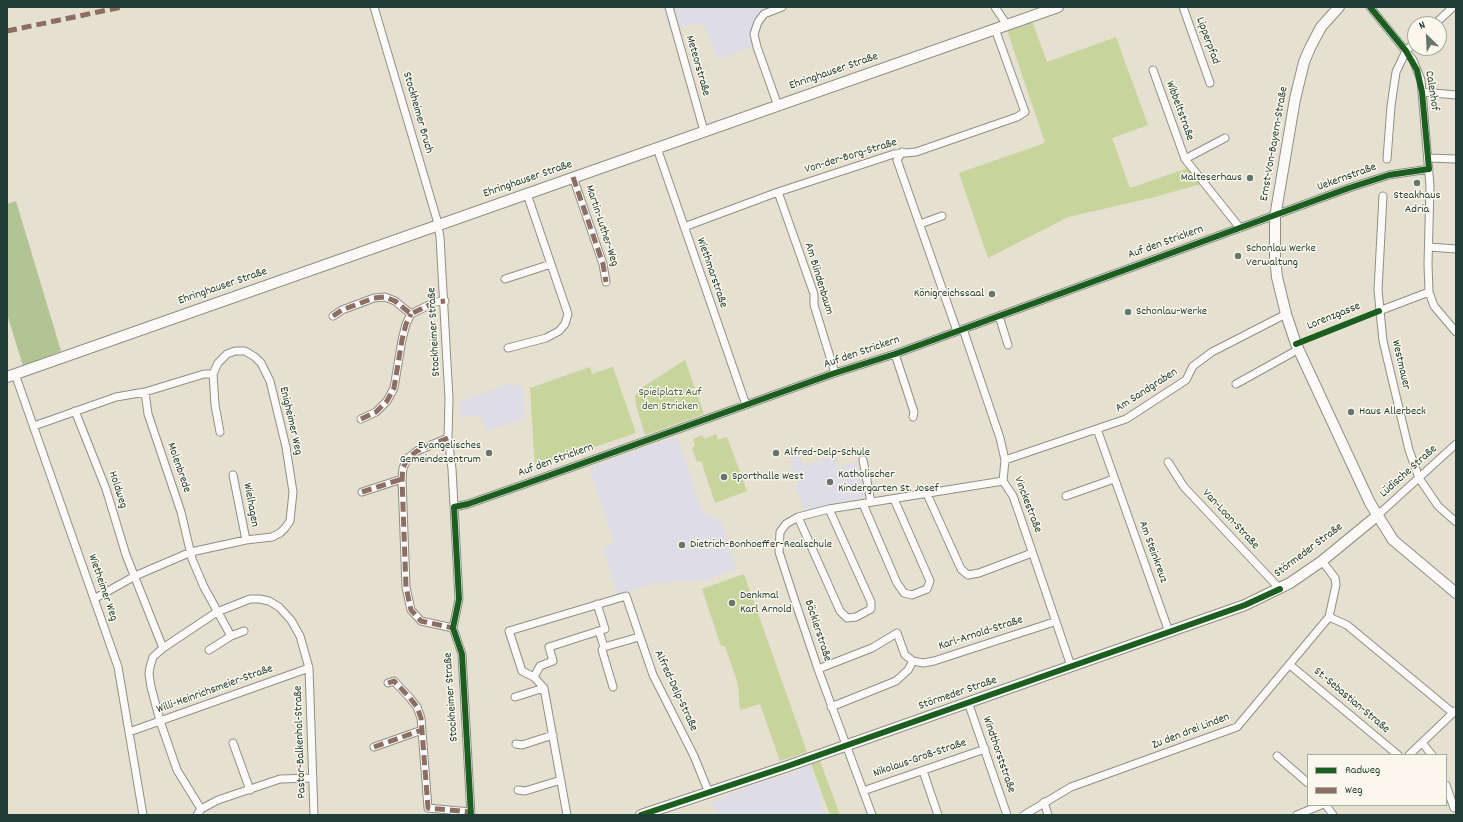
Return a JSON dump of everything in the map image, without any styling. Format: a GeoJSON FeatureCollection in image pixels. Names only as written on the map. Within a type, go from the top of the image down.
{"type":"FeatureCollection","features":[{"type":"Feature","properties":{"kind":"main road","name":"Ehringhauser Straße"},"geometry":{"type":"LineString","coordinates":[[11,375],[1058,7]]}},
{"type":"Feature","properties":{"kind":"main road","name":"Ernst-Von-Bayern-Straße"},"geometry":{"type":"LineString","coordinates":[[1339,7],[1320,28],[1304,62],[1288,139],[1275,216],[1275,258],[1286,314],[1299,349],[1364,491],[1393,540],[1456,592]]}},
{"type":"Feature","properties":{"kind":"main road","name":"Störmeder Straße"},"geometry":{"type":"LineString","coordinates":[[645,814],[709,793],[1245,605],[1280,589],[1322,561],[1378,515]]}},
{"type":"Feature","properties":{"kind":"street","name":"Stockheimer Bruch"},"geometry":{"type":"LineString","coordinates":[[374,7],[438,225]]}},
{"type":"Feature","properties":{"kind":"street","name":"Meteorstraße"},"geometry":{"type":"LineString","coordinates":[[669,7],[704,131]]}},
{"type":"Feature","properties":{"kind":"street"},"geometry":{"type":"LineString","coordinates":[[778,106],[754,34],[758,22],[764,14],[782,7]]}},
{"type":"Feature","properties":{"kind":"street"},"geometry":{"type":"LineString","coordinates":[[995,7],[1007,25]]}},
{"type":"Feature","properties":{"kind":"street","name":"Lipperpfad"},"geometry":{"type":"LineString","coordinates":[[1183,7],[1210,83]]}},
{"type":"Feature","properties":{"kind":"street","name":"Calenhof"},"geometry":{"type":"LineString","coordinates":[[1370,7],[1406,51],[1418,70],[1422,92],[1429,169],[1429,292],[1434,306],[1456,332]]}},
{"type":"Feature","properties":{"kind":"street"},"geometry":{"type":"LineString","coordinates":[[1443,16],[1453,7]]}},
{"type":"Feature","properties":{"kind":"street","name":"Von-der-Borg-Straße"},"geometry":{"type":"LineString","coordinates":[[684,227],[778,192],[894,154],[902,152],[916,152],[1017,117],[1025,112],[995,29]]}},
{"type":"Feature","properties":{"kind":"street"},"geometry":{"type":"LineString","coordinates":[[1387,159],[1391,106],[1396,72],[1406,51]]}},
{"type":"Feature","properties":{"kind":"street","name":"Wibbeltstraße"},"geometry":{"type":"LineString","coordinates":[[1153,70],[1185,159],[1240,228]]}},
{"type":"Feature","properties":{"kind":"street"},"geometry":{"type":"LineString","coordinates":[[1422,92],[1456,94]]}},
{"type":"Feature","properties":{"kind":"street","name":"Wibbeltstraße"},"geometry":{"type":"LineString","coordinates":[[1185,159],[1225,138]]}},
{"type":"Feature","properties":{"kind":"street","name":"Wiethmarstraße"},"geometry":{"type":"LineString","coordinates":[[657,148],[746,406]]}},
{"type":"Feature","properties":{"kind":"street","name":"Vinckestraße"},"geometry":{"type":"LineString","coordinates":[[902,152],[897,160],[1000,438],[1004,460],[1004,481],[1013,496],[1054,622],[1071,666]]}},
{"type":"Feature","properties":{"kind":"street"},"geometry":{"type":"LineString","coordinates":[[1428,158],[1456,159]]}},
{"type":"Feature","properties":{"kind":"street","name":"Uekernstraße"},"geometry":{"type":"LineString","coordinates":[[1275,216],[1389,175],[1429,169]]}},
{"type":"Feature","properties":{"kind":"street","name":"Martin-Luther-Weg"},"geometry":{"type":"LineString","coordinates":[[573,178],[603,264],[606,282]]}},
{"type":"Feature","properties":{"kind":"street","name":"Am Blindenbaum"},"geometry":{"type":"LineString","coordinates":[[778,192],[814,294],[814,305],[835,373]]}},
{"type":"Feature","properties":{"kind":"street"},"geometry":{"type":"LineString","coordinates":[[508,348],[546,338],[559,331],[565,324],[568,314],[527,194]]}},
{"type":"Feature","properties":{"kind":"street","name":"Westmauer"},"geometry":{"type":"LineString","coordinates":[[1383,196],[1378,290],[1383,341],[1409,450],[1419,478],[1438,506],[1456,522]]}},
{"type":"Feature","properties":{"kind":"street"},"geometry":{"type":"LineString","coordinates":[[920,224],[942,216]]}},
{"type":"Feature","properties":{"kind":"street","name":"Auf den Strickern"},"geometry":{"type":"LineString","coordinates":[[454,507],[468,504],[518,487],[835,373],[895,354],[1275,216]]}},
{"type":"Feature","properties":{"kind":"street","name":"Stockheimer Straße"},"geometry":{"type":"LineString","coordinates":[[438,225],[444,301],[449,405],[448,438],[454,507],[459,599],[453,628],[462,658],[471,814]]}},
{"type":"Feature","properties":{"kind":"street"},"geometry":{"type":"LineString","coordinates":[[1428,247],[1456,249]]}},
{"type":"Feature","properties":{"kind":"street"},"geometry":{"type":"LineString","coordinates":[[505,279],[551,264]]}},
{"type":"Feature","properties":{"kind":"street"},"geometry":{"type":"LineString","coordinates":[[1379,311],[1429,292]]}},
{"type":"Feature","properties":{"kind":"street"},"geometry":{"type":"LineString","coordinates":[[333,316],[342,310],[367,300],[385,297],[395,301],[411,314]]}},
{"type":"Feature","properties":{"kind":"street"},"geometry":{"type":"LineString","coordinates":[[361,419],[376,412],[387,401],[394,388],[402,340],[406,324],[411,314],[435,302],[444,301]]}},
{"type":"Feature","properties":{"kind":"street","name":"Am Sandgraben"},"geometry":{"type":"LineString","coordinates":[[1004,460],[1126,419],[1186,380],[1193,366],[1212,352],[1286,314]]}},
{"type":"Feature","properties":{"kind":"street"},"geometry":{"type":"LineString","coordinates":[[999,316],[1008,345]]}},
{"type":"Feature","properties":{"kind":"street"},"geometry":{"type":"LineString","coordinates":[[1236,384],[1299,349]]}},
{"type":"Feature","properties":{"kind":"street","name":"Enigheimer Weg"},"geometry":{"type":"LineString","coordinates":[[94,599],[136,576],[191,552],[246,540],[272,537],[280,533],[290,521],[293,492],[286,447],[270,381],[261,363],[245,351],[231,352],[218,363],[213,374]]}},
{"type":"Feature","properties":{"kind":"street","name":"Auf den Strickern"},"geometry":{"type":"LineString","coordinates":[[895,354],[914,412],[913,417]]}},
{"type":"Feature","properties":{"kind":"street"},"geometry":{"type":"LineString","coordinates":[[34,426],[116,398],[145,392],[204,374],[213,374],[215,405],[220,432]]}},
{"type":"Feature","properties":{"kind":"street","name":"Wietheimer Weg"},"geometry":{"type":"LineString","coordinates":[[11,375],[34,426],[118,667],[143,815]]}},
{"type":"Feature","properties":{"kind":"street","name":"Molenbrede"},"geometry":{"type":"LineString","coordinates":[[145,392],[148,414],[182,512],[196,570],[231,636]]}},
{"type":"Feature","properties":{"kind":"street","name":"Holdweg"},"geometry":{"type":"LineString","coordinates":[[75,411],[101,476],[119,533],[161,645]]}},
{"type":"Feature","properties":{"kind":"street","name":"Am Steinkreuz"},"geometry":{"type":"LineString","coordinates":[[1096,430],[1169,632]]}},
{"type":"Feature","properties":{"kind":"street"},"geometry":{"type":"LineString","coordinates":[[448,438],[417,451],[408,458],[403,468],[402,479],[406,586],[411,610],[421,621],[453,628]]}},
{"type":"Feature","properties":{"kind":"street","name":"Lüdische Straße"},"geometry":{"type":"LineString","coordinates":[[1378,515],[1456,444]]}},
{"type":"Feature","properties":{"kind":"street"},"geometry":{"type":"LineString","coordinates":[[863,460],[871,502]]}},
{"type":"Feature","properties":{"kind":"street","name":"Van-Loon-Straße"},"geometry":{"type":"LineString","coordinates":[[1168,462],[1184,487],[1280,589]]}},
{"type":"Feature","properties":{"kind":"street","name":"Wielhagen"},"geometry":{"type":"LineString","coordinates":[[233,475],[246,540]]}},
{"type":"Feature","properties":{"kind":"street"},"geometry":{"type":"LineString","coordinates":[[362,492],[402,479]]}},
{"type":"Feature","properties":{"kind":"street"},"geometry":{"type":"LineString","coordinates":[[1066,496],[1114,479]]}},
{"type":"Feature","properties":{"kind":"street"},"geometry":{"type":"LineString","coordinates":[[829,509],[871,602],[871,609],[864,613],[846,618],[840,611],[834,599],[798,517],[829,509],[1004,481]]}},
{"type":"Feature","properties":{"kind":"street"},"geometry":{"type":"LineString","coordinates":[[927,494],[961,569],[968,575],[979,573],[1032,553]]}},
{"type":"Feature","properties":{"kind":"street"},"geometry":{"type":"LineString","coordinates":[[863,504],[882,553],[897,583],[904,593],[912,594],[927,589],[930,581],[894,499]]}},
{"type":"Feature","properties":{"kind":"street","name":"Böcklerstraße"},"geometry":{"type":"LineString","coordinates":[[798,517],[786,524],[780,532],[779,552],[831,707],[872,815]]}},
{"type":"Feature","properties":{"kind":"street","name":"Zu den drei Linden"},"geometry":{"type":"LineString","coordinates":[[1024,815],[1071,787],[1232,731],[1244,720],[1329,617],[1336,585],[1335,578],[1322,561]]}},
{"type":"Feature","properties":{"kind":"street","name":"Alfred-Delp-Straße"},"geometry":{"type":"LineString","coordinates":[[597,604],[626,596],[653,675],[694,756],[709,793]]}},
{"type":"Feature","properties":{"kind":"street","name":"Pastor-Balkenhol-Straße"},"geometry":{"type":"LineString","coordinates":[[161,645],[217,612],[250,599],[260,599],[279,607],[291,620],[300,636],[309,668],[314,815]]}},
{"type":"Feature","properties":{"kind":"street"},"geometry":{"type":"LineString","coordinates":[[534,677],[540,666],[554,661],[549,647],[605,629],[597,604],[509,631],[522,670],[534,677],[544,688],[567,815]]}},
{"type":"Feature","properties":{"kind":"street"},"geometry":{"type":"LineString","coordinates":[[1329,617],[1347,625],[1455,712],[1423,744],[1410,754]]}},
{"type":"Feature","properties":{"kind":"street","name":"Karl-Arnold-Straße"},"geometry":{"type":"LineString","coordinates":[[913,661],[923,663],[934,661],[1054,622]]}},
{"type":"Feature","properties":{"kind":"street"},"geometry":{"type":"LineString","coordinates":[[209,650],[231,636],[244,631]]}},
{"type":"Feature","properties":{"kind":"street"},"geometry":{"type":"LineString","coordinates":[[599,631],[604,647],[602,650],[613,687]]}},
{"type":"Feature","properties":{"kind":"street"},"geometry":{"type":"LineString","coordinates":[[818,670],[872,648],[897,633],[905,655],[913,661],[908,670],[896,681],[831,707]]}},
{"type":"Feature","properties":{"kind":"street"},"geometry":{"type":"LineString","coordinates":[[604,647],[639,637]]}},
{"type":"Feature","properties":{"kind":"street"},"geometry":{"type":"LineString","coordinates":[[161,645],[153,657],[149,674],[160,721],[177,770],[199,812],[218,800],[280,779],[313,778]]}},
{"type":"Feature","properties":{"kind":"street","name":"St.-Sebastian-Straße"},"geometry":{"type":"LineString","coordinates":[[1290,665],[1397,754]]}},
{"type":"Feature","properties":{"kind":"street","name":"Willi-Heinrichsmeier-Straße"},"geometry":{"type":"LineString","coordinates":[[129,732],[309,668]]}},
{"type":"Feature","properties":{"kind":"street"},"geometry":{"type":"LineString","coordinates":[[388,683],[394,681],[417,708],[421,718],[427,812],[471,814]]}},
{"type":"Feature","properties":{"kind":"street"},"geometry":{"type":"LineString","coordinates":[[515,698],[544,688]]}},
{"type":"Feature","properties":{"kind":"street","name":"Windthorststraße"},"geometry":{"type":"LineString","coordinates":[[968,702],[1007,815]]}},
{"type":"Feature","properties":{"kind":"street"},"geometry":{"type":"LineString","coordinates":[[374,747],[422,730]]}},
{"type":"Feature","properties":{"kind":"street"},"geometry":{"type":"LineString","coordinates":[[516,744],[522,745],[553,735]]}},
{"type":"Feature","properties":{"kind":"street"},"geometry":{"type":"LineString","coordinates":[[233,743],[250,790]]}},
{"type":"Feature","properties":{"kind":"street"},"geometry":{"type":"LineString","coordinates":[[1423,744],[1431,754]]}},
{"type":"Feature","properties":{"kind":"street","name":"Nikolaus-Groß-Straße"},"geometry":{"type":"LineString","coordinates":[[864,791],[985,748]]}},
{"type":"Feature","properties":{"kind":"street"},"geometry":{"type":"LineString","coordinates":[[1277,756],[1307,782]]}},
{"type":"Feature","properties":{"kind":"street"},"geometry":{"type":"LineString","coordinates":[[923,771],[938,815]]}},
{"type":"Feature","properties":{"kind":"street"},"geometry":{"type":"LineString","coordinates":[[518,790],[525,791],[561,780]]}},
{"type":"Feature","properties":{"kind":"street"},"geometry":{"type":"LineString","coordinates":[[1447,788],[1454,808]]}},
{"type":"Feature","properties":{"kind":"street"},"geometry":{"type":"LineString","coordinates":[[1044,802],[1048,815]]}},
{"type":"Feature","properties":{"kind":"street"},"geometry":{"type":"LineString","coordinates":[[1297,815],[1319,806]]}},
{"type":"Feature","properties":{"kind":"street"},"geometry":{"type":"LineString","coordinates":[[1327,806],[1333,815]]}},
{"type":"Feature","properties":{"kind":"shaded area"},"geometry":{"type":"Polygon","coordinates":[[[663,7],[774,7],[757,18],[749,32],[754,46],[718,59],[704,24],[668,27],[663,7]]]}},
{"type":"Feature","properties":{"kind":"shaded area"},"geometry":{"type":"Polygon","coordinates":[[[507,384],[523,387],[524,419],[485,431],[480,415],[477,416],[475,414],[460,419],[460,401],[507,384]]]}},
{"type":"Feature","properties":{"kind":"shaded area"},"geometry":{"type":"Polygon","coordinates":[[[677,437],[702,511],[722,523],[736,569],[705,580],[654,583],[618,595],[603,548],[614,543],[589,467],[677,437]]]}},
{"type":"Feature","properties":{"kind":"shaded area","name":"Katholischer Kindergarten St. Josef"},"geometry":{"type":"Polygon","coordinates":[[[799,455],[804,467],[834,455],[839,468],[857,461],[864,492],[863,497],[805,511],[796,486],[799,484],[789,458],[799,455]]]}},
{"type":"Feature","properties":{"kind":"shaded area"},"geometry":{"type":"Polygon","coordinates":[[[810,765],[822,798],[820,803],[825,815],[717,815],[712,803],[764,780],[778,779],[810,765]]]}},
{"type":"Feature","properties":{"kind":"green space"},"geometry":{"type":"Polygon","coordinates":[[[1032,21],[1047,62],[1116,37],[1148,125],[1112,138],[1130,188],[1188,168],[1201,184],[1151,198],[1068,217],[988,258],[959,173],[1045,143],[1007,30],[1032,21]]]}},
{"type":"Feature","properties":{"kind":"green space"},"geometry":{"type":"Polygon","coordinates":[[[16,201],[61,351],[23,366],[7,314],[7,204],[16,201]]]}},
{"type":"Feature","properties":{"kind":"green space","name":"Spielplatz Auf den Stricken"},"geometry":{"type":"Polygon","coordinates":[[[685,360],[704,414],[645,435],[636,405],[635,396],[640,389],[685,360]]]}},
{"type":"Feature","properties":{"kind":"green space"},"geometry":{"type":"Polygon","coordinates":[[[590,367],[592,374],[613,367],[636,433],[535,467],[530,388],[590,367]]]}},
{"type":"Feature","properties":{"kind":"green space","name":"Sporthalle West"},"geometry":{"type":"Polygon","coordinates":[[[716,434],[718,440],[727,437],[747,491],[715,503],[701,461],[697,462],[692,448],[695,446],[693,439],[703,435],[704,439],[716,434]]]}},
{"type":"Feature","properties":{"kind":"green space"},"geometry":{"type":"Polygon","coordinates":[[[744,574],[807,752],[780,761],[760,704],[740,710],[738,684],[725,646],[721,646],[702,589],[744,574]]]}},
{"type":"Feature","properties":{"kind":"green space"},"geometry":{"type":"Polygon","coordinates":[[[820,761],[840,815],[830,815],[811,764],[820,761]]]}},
{"type":"Feature","properties":{"kind":"marked path"},"geometry":{"type":"LineString","coordinates":[[7,31],[122,7]]}},
{"type":"Feature","properties":{"kind":"marked path"},"geometry":{"type":"LineString","coordinates":[[573,177],[603,264],[606,282]]}},
{"type":"Feature","properties":{"kind":"marked path"},"geometry":{"type":"LineString","coordinates":[[333,316],[342,310],[374,298],[385,297],[395,301],[411,314],[435,302],[445,301]]}},
{"type":"Feature","properties":{"kind":"marked path"},"geometry":{"type":"LineString","coordinates":[[361,419],[376,412],[387,401],[394,388],[402,340],[406,324],[411,314]]}},
{"type":"Feature","properties":{"kind":"marked path"},"geometry":{"type":"LineString","coordinates":[[448,438],[417,451],[408,458],[403,468],[402,479],[406,587],[411,610],[421,621],[453,628]]}},
{"type":"Feature","properties":{"kind":"marked path"},"geometry":{"type":"LineString","coordinates":[[362,492],[402,479]]}},
{"type":"Feature","properties":{"kind":"marked path"},"geometry":{"type":"LineString","coordinates":[[388,683],[394,681],[417,707],[421,718],[428,808],[470,812]]}},
{"type":"Feature","properties":{"kind":"marked path"},"geometry":{"type":"LineString","coordinates":[[374,747],[422,730]]}},
{"type":"Feature","properties":{"kind":"cycle path"},"geometry":{"type":"LineString","coordinates":[[471,815],[462,654],[453,628],[459,599],[454,507],[468,504],[835,373],[895,354],[1349,188],[1389,175],[1429,169],[1422,92],[1417,70],[1406,51],[1370,7]]}},
{"type":"Feature","properties":{"kind":"cycle path","name":"Lorenzgasse"},"geometry":{"type":"LineString","coordinates":[[1296,344],[1379,311]]}},
{"type":"Feature","properties":{"kind":"cycle path"},"geometry":{"type":"LineString","coordinates":[[641,815],[785,767],[1169,632],[1245,605],[1280,589]]}},
{"type":"Feature","properties":{"kind":"place","name":"Malteserhaus"},"geometry":{"type":"Point","coordinates":[1250,178]}},
{"type":"Feature","properties":{"kind":"place","name":"Steakhaus Adria"},"geometry":{"type":"Point","coordinates":[1417,183]}},
{"type":"Feature","properties":{"kind":"place","name":"Schonlau Werke Verwaltung"},"geometry":{"type":"Point","coordinates":[1238,256]}},
{"type":"Feature","properties":{"kind":"place","name":"Königreichssaal"},"geometry":{"type":"Point","coordinates":[992,294]}},
{"type":"Feature","properties":{"kind":"place","name":"Schonlau-Werke"},"geometry":{"type":"Point","coordinates":[1128,312]}},
{"type":"Feature","properties":{"kind":"place","name":"Haus Allerbeck"},"geometry":{"type":"Point","coordinates":[1351,412]}},
{"type":"Feature","properties":{"kind":"place","name":"Evangelisches Gemeindezentrum"},"geometry":{"type":"Point","coordinates":[489,453]}},
{"type":"Feature","properties":{"kind":"place","name":"Alfred-Delp-Schule"},"geometry":{"type":"Point","coordinates":[776,453]}},
{"type":"Feature","properties":{"kind":"place","name":"Sporthalle West"},"geometry":{"type":"Point","coordinates":[724,477]}},
{"type":"Feature","properties":{"kind":"place","name":"Katholischer Kindergarten St. Josef"},"geometry":{"type":"Point","coordinates":[830,482]}},
{"type":"Feature","properties":{"kind":"place","name":"Dietrich-Bonhoeffer-Realschule"},"geometry":{"type":"Point","coordinates":[682,545]}},
{"type":"Feature","properties":{"kind":"place","name":"Denkmal Karl Arnold"},"geometry":{"type":"Point","coordinates":[732,603]}}]}
